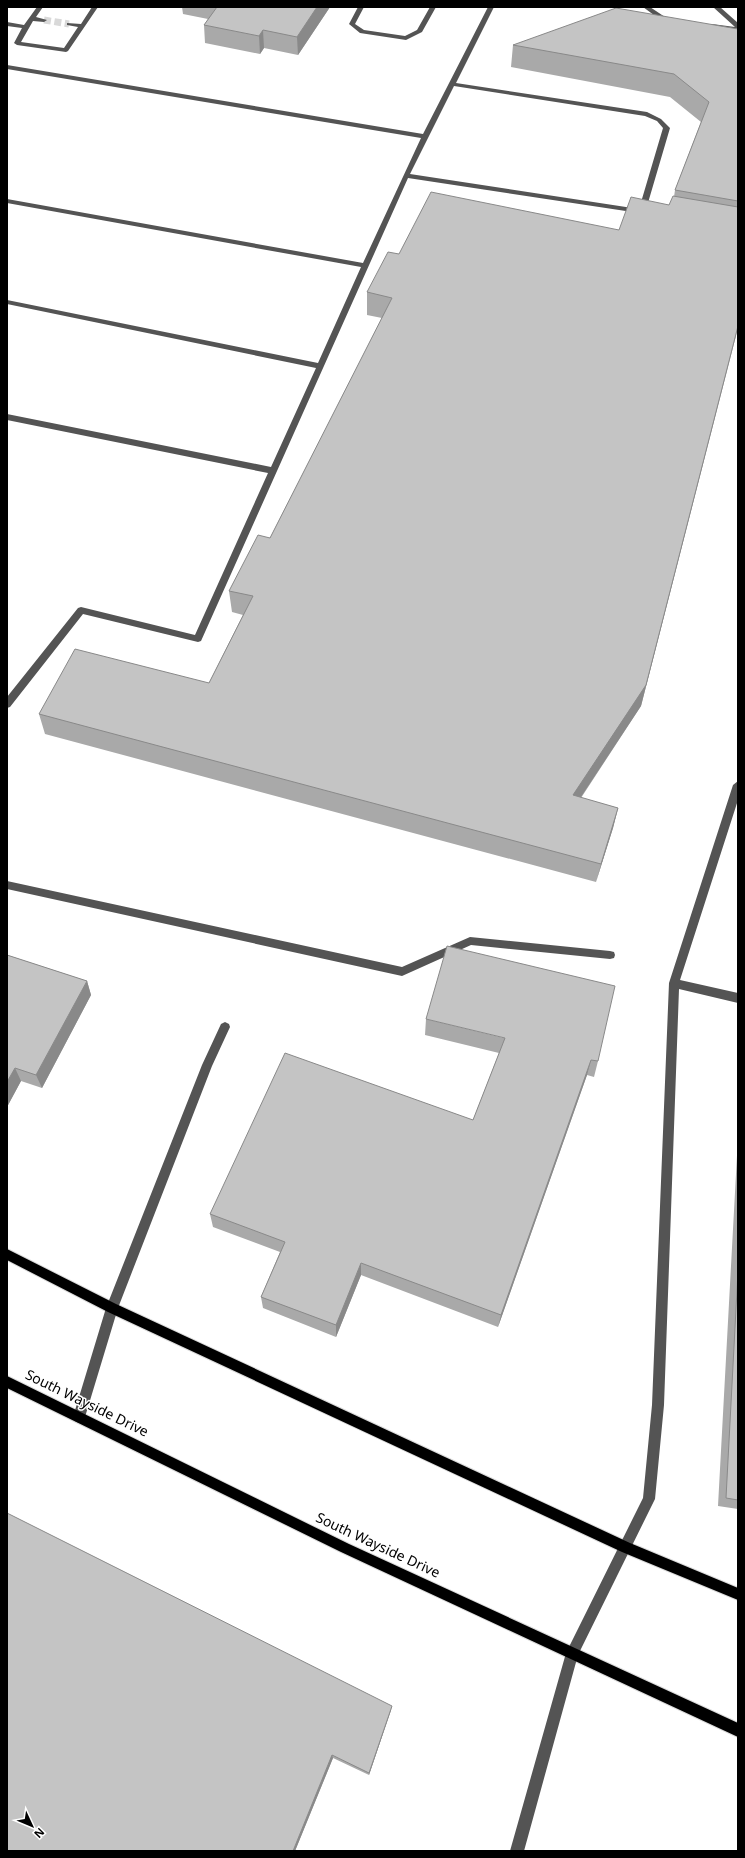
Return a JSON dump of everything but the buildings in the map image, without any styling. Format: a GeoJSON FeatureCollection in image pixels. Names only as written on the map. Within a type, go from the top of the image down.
{"type":"FeatureCollection","features":[{"type":"Feature","properties":{"kind":"main road"},"geometry":{"type":"LineString","coordinates":[[7,1254],[112,1308],[626,1548],[738,1594]]}},
{"type":"Feature","properties":{"kind":"main road","name":"South Wayside Drive"},"geometry":{"type":"LineString","coordinates":[[7,1382],[345,1548],[738,1730]]}},
{"type":"Feature","properties":{"kind":"lane"},"geometry":{"type":"LineString","coordinates":[[40,7],[17,43],[66,50],[95,7]]}},
{"type":"Feature","properties":{"kind":"lane"},"geometry":{"type":"LineString","coordinates":[[361,7],[352,24],[362,32],[406,38],[420,31],[433,7]]}},
{"type":"Feature","properties":{"kind":"lane"},"geometry":{"type":"LineString","coordinates":[[7,704],[82,610],[198,639],[406,176],[491,7]]}},
{"type":"Feature","properties":{"kind":"lane"},"geometry":{"type":"LineString","coordinates":[[646,7],[664,20],[678,22]]}},
{"type":"Feature","properties":{"kind":"lane"},"geometry":{"type":"LineString","coordinates":[[716,7],[738,27]]}},
{"type":"Feature","properties":{"kind":"lane"},"geometry":{"type":"LineString","coordinates":[[32,19],[44,20]]}},
{"type":"Feature","properties":{"kind":"lane"},"geometry":{"type":"LineString","coordinates":[[7,24],[26,27]]}},
{"type":"Feature","properties":{"kind":"lane"},"geometry":{"type":"LineString","coordinates":[[69,24],[83,26]]}},
{"type":"Feature","properties":{"kind":"lane"},"geometry":{"type":"LineString","coordinates":[[708,25],[738,27]]}},
{"type":"Feature","properties":{"kind":"lane"},"geometry":{"type":"LineString","coordinates":[[7,67],[426,137]]}},
{"type":"Feature","properties":{"kind":"lane"},"geometry":{"type":"LineString","coordinates":[[406,176],[645,212],[667,128],[659,120],[647,114],[452,84]]}},
{"type":"Feature","properties":{"kind":"lane"},"geometry":{"type":"LineString","coordinates":[[7,201],[366,266]]}},
{"type":"Feature","properties":{"kind":"lane"},"geometry":{"type":"LineString","coordinates":[[7,302],[320,366]]}},
{"type":"Feature","properties":{"kind":"lane"},"geometry":{"type":"LineString","coordinates":[[7,417],[274,471]]}},
{"type":"Feature","properties":{"kind":"lane"},"geometry":{"type":"LineString","coordinates":[[517,1851],[572,1653],[626,1548],[649,1499],[658,1405],[674,983],[738,785]]}},
{"type":"Feature","properties":{"kind":"lane"},"geometry":{"type":"LineString","coordinates":[[7,885],[402,972],[470,941],[610,955]]}},
{"type":"Feature","properties":{"kind":"lane"},"geometry":{"type":"LineString","coordinates":[[674,983],[738,998]]}},
{"type":"Feature","properties":{"kind":"lane"},"geometry":{"type":"LineString","coordinates":[[79,1417],[112,1308],[207,1065],[225,1027]]}},
{"type":"Feature","properties":{"kind":"tunnel"},"geometry":{"type":"LineString","coordinates":[[44,20],[69,24]]}}]}
